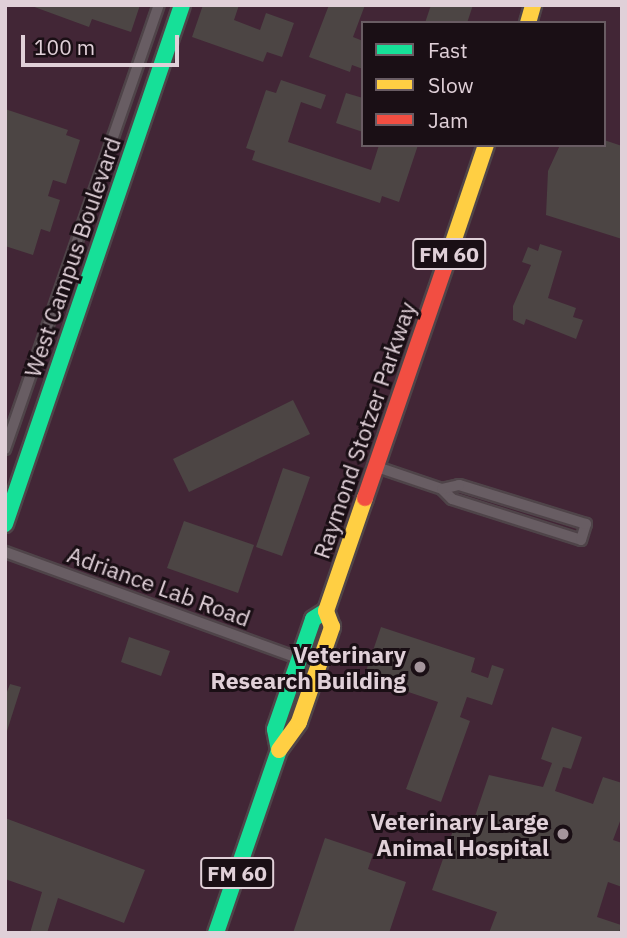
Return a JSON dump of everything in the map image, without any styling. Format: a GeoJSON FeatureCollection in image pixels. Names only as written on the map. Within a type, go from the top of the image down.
{"type":"FeatureCollection","features":[{"type":"Feature","properties":{"kind":"main road","name":"West Campus Boulevard"},"geometry":{"type":"LineString","coordinates":[[5,524],[182,5]]}},
{"type":"Feature","properties":{"kind":"main road","name":"Raymond Stotzer Parkway"},"geometry":{"type":"LineString","coordinates":[[216,933],[279,750],[299,722],[331,627],[326,611],[485,147]]}},
{"type":"Feature","properties":{"kind":"main road","name":"Raymond Stotzer Parkway"},"geometry":{"type":"LineString","coordinates":[[279,750],[275,729],[313,619],[326,611]]}},
{"type":"Feature","properties":{"kind":"main road"},"geometry":{"type":"LineString","coordinates":[[299,722],[295,702],[306,671],[300,659]]}},
{"type":"Feature","properties":{"kind":"street","name":"West Campus Boulevard"},"geometry":{"type":"LineString","coordinates":[[5,449],[159,5]]}},
{"type":"Feature","properties":{"kind":"street"},"geometry":{"type":"LineString","coordinates":[[377,467],[442,489],[452,499],[581,540],[586,524],[459,485],[442,489]]}},
{"type":"Feature","properties":{"kind":"street","name":"Adriance Lab Road"},"geometry":{"type":"LineString","coordinates":[[5,552],[300,659]]}},
{"type":"Feature","properties":{"kind":"shaded area"},"geometry":{"type":"Polygon","coordinates":[[[5,5],[622,5],[622,933],[5,933],[5,5]]]}},
{"type":"Feature","properties":{"kind":"building"},"geometry":{"type":"Polygon","coordinates":[[[29,5],[140,5],[131,32],[92,19],[89,27],[29,5]]]}},
{"type":"Feature","properties":{"kind":"building"},"geometry":{"type":"Polygon","coordinates":[[[203,5],[239,5],[234,20],[260,30],[266,13],[294,23],[282,57],[267,52],[263,62],[192,37],[203,5]]]}},
{"type":"Feature","properties":{"kind":"building"},"geometry":{"type":"Polygon","coordinates":[[[329,5],[365,5],[353,37],[361,40],[361,68],[352,65],[350,72],[309,57],[329,5]]]}},
{"type":"Feature","properties":{"kind":"building"},"geometry":{"type":"Polygon","coordinates":[[[431,5],[473,5],[468,21],[426,21],[431,5]]]}},
{"type":"Feature","properties":{"kind":"building"},"geometry":{"type":"Polygon","coordinates":[[[281,80],[326,95],[321,109],[301,102],[288,142],[371,170],[378,147],[417,147],[399,202],[382,196],[380,203],[252,160],[255,151],[246,148],[266,90],[276,93],[281,80]]]}},
{"type":"Feature","properties":{"kind":"building"},"geometry":{"type":"Polygon","coordinates":[[[346,93],[361,97],[361,131],[336,123],[346,93]]]}},
{"type":"Feature","properties":{"kind":"building"},"geometry":{"type":"Polygon","coordinates":[[[5,109],[68,130],[66,135],[80,140],[66,184],[53,180],[48,196],[60,200],[50,232],[41,229],[33,255],[5,246],[5,109]]]}},
{"type":"Feature","properties":{"kind":"building"},"geometry":{"type":"Polygon","coordinates":[[[606,141],[622,146],[622,239],[546,215],[548,171],[559,147],[606,147],[606,141]]]}},
{"type":"Feature","properties":{"kind":"building"},"geometry":{"type":"Polygon","coordinates":[[[540,244],[562,251],[548,298],[576,308],[573,317],[583,320],[576,339],[526,319],[524,325],[513,320],[513,306],[531,265],[522,262],[528,247],[538,251],[540,244]]]}},
{"type":"Feature","properties":{"kind":"building"},"geometry":{"type":"Polygon","coordinates":[[[293,400],[310,434],[189,492],[173,459],[293,400]]]}},
{"type":"Feature","properties":{"kind":"building"},"geometry":{"type":"Polygon","coordinates":[[[283,468],[310,477],[282,556],[256,547],[283,468]]]}},
{"type":"Feature","properties":{"kind":"building"},"geometry":{"type":"Polygon","coordinates":[[[184,521],[254,545],[238,593],[167,568],[184,521]]]}},
{"type":"Feature","properties":{"kind":"building","name":"Veterinary Research Building"},"geometry":{"type":"Polygon","coordinates":[[[381,627],[475,658],[471,672],[488,678],[492,665],[504,669],[492,705],[467,697],[460,717],[470,721],[441,802],[406,789],[438,702],[364,677],[381,627]]]}},
{"type":"Feature","properties":{"kind":"building"},"geometry":{"type":"Polygon","coordinates":[[[129,637],[170,651],[161,676],[121,662],[129,637]]]}},
{"type":"Feature","properties":{"kind":"building"},"geometry":{"type":"Polygon","coordinates":[[[10,684],[21,687],[7,731],[5,697],[10,684]]]}},
{"type":"Feature","properties":{"kind":"building","name":"Veterinary Large Animal Hospital"},"geometry":{"type":"Polygon","coordinates":[[[552,727],[582,737],[571,769],[563,767],[555,791],[593,804],[603,777],[622,783],[622,816],[613,840],[622,843],[622,887],[608,882],[597,917],[621,925],[619,933],[489,933],[497,912],[432,890],[456,822],[471,828],[489,775],[543,787],[552,763],[541,759],[552,727]]]}},
{"type":"Feature","properties":{"kind":"building"},"geometry":{"type":"Polygon","coordinates":[[[5,818],[145,870],[124,923],[58,898],[47,933],[30,933],[42,892],[5,879],[5,818]]]}},
{"type":"Feature","properties":{"kind":"building"},"geometry":{"type":"Polygon","coordinates":[[[325,838],[373,854],[368,869],[406,882],[389,933],[293,933],[325,838]]]}},
{"type":"Feature","properties":{"kind":"traffic: fast"},"geometry":{"type":"LineString","coordinates":[[5,524],[182,5]]}},
{"type":"Feature","properties":{"kind":"traffic: fast"},"geometry":{"type":"LineString","coordinates":[[216,933],[279,750],[275,729],[313,619],[326,611]]}},
{"type":"Feature","properties":{"kind":"traffic: slow"},"geometry":{"type":"LineString","coordinates":[[529,21],[533,5]]}},
{"type":"Feature","properties":{"kind":"traffic: slow"},"geometry":{"type":"LineString","coordinates":[[449,254],[485,147]]}},
{"type":"Feature","properties":{"kind":"traffic: slow"},"geometry":{"type":"LineString","coordinates":[[279,750],[299,722],[332,627],[326,611],[365,498]]}},
{"type":"Feature","properties":{"kind":"traffic: jam"},"geometry":{"type":"LineString","coordinates":[[365,498],[449,254]]}},
{"type":"Feature","properties":{"kind":"place","name":"Veterinary Research Building"},"geometry":{"type":"Point","coordinates":[420,667]}},
{"type":"Feature","properties":{"kind":"place","name":"Veterinary Large Animal Hospital"},"geometry":{"type":"Point","coordinates":[563,834]}}]}
